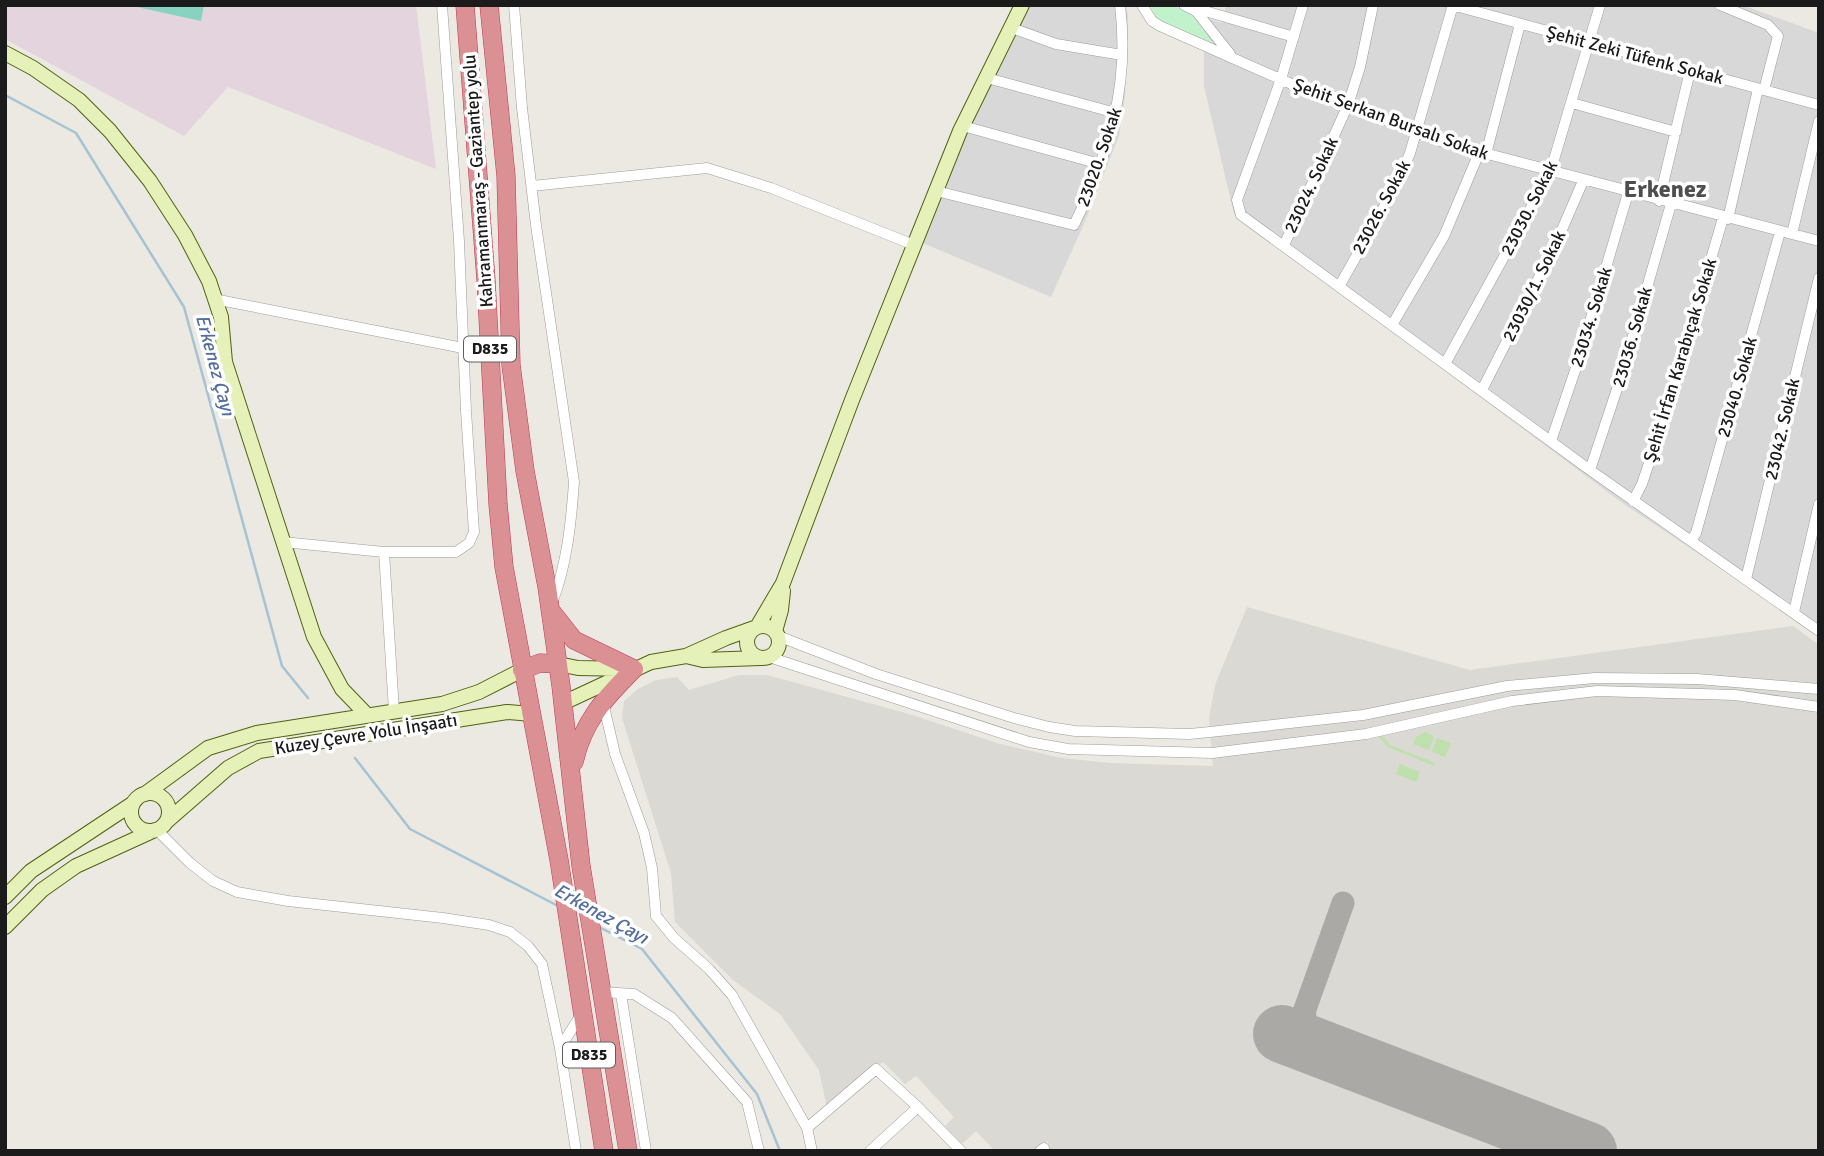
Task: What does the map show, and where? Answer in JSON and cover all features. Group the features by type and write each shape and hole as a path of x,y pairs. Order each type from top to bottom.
{"highway":[{"name":"Kahramanmaraş - Gaziantep yolu","path":"465,5 486,281 498,504 504,567 532,714"},
{"name":"Kahramanmaraş - Gaziantep yolu","path":"489,5 506,176 511,365 525,471 562,694"},
{"path":"550,609 574,640 635,669 587,723 576,750 571,773"},
{"path":"522,670 540,663 558,664"},
{"path":"532,714 546,711 562,694"},
{"name":"D835","path":"562,694 581,866 628,1151"},
{"name":"D835","path":"532,714 559,860 604,1151"}],"main road":[{"path":"764,658 754,657 747,648 747,637 783,583 852,400 936,191 963,126 1022,5"},
{"path":"5,53 33,68 79,100 110,131 150,181 185,235 209,281 221,317 226,362 314,637 342,690 367,715"},
{"path":"685,656 714,660 764,658 779,646 776,633 783,583"},
{"path":"562,694 651,662 685,656 755,628 766,626 776,633"},
{"path":"558,664 578,668 635,669"},
{"path":"5,897 31,871 132,804 208,748 257,733 442,704 467,696 522,670"},
{"name":"Kuzey Çevre Yolu İnşaatı","path":"5,927 42,890 76,866 161,827 228,768 259,751 507,712 532,714"},
{"path":"132,804 131,816 143,830 161,827 169,816 167,803 158,795 145,794"}],"street":[{"path":"283,542 384,552 456,552 465,547 474,532 459,241 442,5"},
{"path":"514,5 531,186 574,482 562,576 550,609"},
{"name":"23020. Sokak","path":"936,191 1074,225 1100,164 1116,113 1124,68 1120,5"},
{"name":"Şehit Serkan Bursalı Sokak","path":"1142,5 1152,21 1160,26 1281,79 1417,132 1483,154 1819,242"},
{"path":"1184,5 1196,11 1233,57"},
{"path":"1303,5 1281,79 1237,200 1241,215 1446,362 1590,470 1819,631"},
{"name":"23024. Sokak","path":"1284,245 1348,105 1360,67 1373,5"},
{"name":"Şehit Zeki Tüfenk Sokak","path":"1452,5 1819,105"},
{"name":"23026. Sokak","path":"1339,285 1398,182 1417,132 1452,5"},
{"name":"23030. Sokak","path":"1446,362 1550,172 1600,5"},
{"name":"Şehit İrfan Karabıçak Sokak","path":"1633,500 1642,484 1669,403 1778,36 1768,25 1720,5"},
{"path":"1196,11 1205,11 1294,37"},
{"path":"1392,325 1444,236 1483,154 1520,24"},
{"path":"1012,28 1056,44 1122,55"},
{"path":"1659,201 1690,71"},
{"path":"986,78 1116,113"},
{"path":"1572,103 1675,132"},
{"path":"1792,234 1819,121"},
{"path":"963,126 1100,164"},
{"path":"531,186 707,168 771,188 914,245"},
{"name":"23030/1. Sokak","path":"1482,390 1554,248 1583,181"},
{"name":"23034. Sokak","path":"1551,441 1579,359 1628,193"},
{"name":"23036. Sokak","path":"1590,470 1623,371 1671,204"},
{"name":"23040. Sokak","path":"1691,541 1696,533 1780,232"},
{"name":"23042. Sokak","path":"1746,579 1819,278"},
{"path":"214,299 463,348"},
{"path":"1794,612 1819,504"},
{"path":"384,552 394,711"},
{"path":"776,633 865,670 926,690 1014,718 1075,731 1189,734 1372,713 1507,685 1595,678 1697,679 1819,689"},
{"path":"764,658 1029,742 1068,749 1212,753 1315,741 1376,731 1512,701 1597,691 1735,695 1819,706"},
{"path":"603,702 615,754 644,833 652,868 656,916 674,938 709,969 732,996 807,1128 812,1151"},
{"path":"1372,713 1376,731"},
{"path":"161,827 178,852 213,881 237,892 288,901 489,925 510,932 528,946 542,964 560,1048 576,1151"},
{"path":"602,992 634,994 673,1018 747,1102 759,1151"},
{"path":"621,994 646,1151"},
{"path":"560,1048 582,1013"},
{"path":"807,1128 876,1069 918,1107 957,1149"},
{"path":"870,1151 918,1107"}],"shaded area":[{"path":"5,5 416,5 436,169 228,87 184,136 5,39"},
{"path":"128,5 204,5 201,21"},
{"path":"1020,5 1126,5 1128,16 1125,96 1119,136 1051,297 918,241"},
{"path":"1226,5 1742,5 1819,33 1819,634 1621,502 1234,214 1204,86 1204,17 1222,23"},
{"path":"1247,607 1470,670 1793,626 1819,645 1819,1151 1049,1151 1048,1141 1036,1151 991,1151 993,1149 976,1131 962,1144 945,1126 954,1117 916,1076 905,1084 883,1062 827,1108 819,1070 780,1014 733,980 675,922 671,873 622,718 624,701 638,689 656,680 677,677 689,690 739,675 767,675 909,714 1000,744 1062,758 1110,763 1213,766 1209,719 1215,685"}],"green space":[{"path":"1150,5 1173,7 1189,13 1213,44 1157,19"},
{"path":"1425,732 1434,736 1429,750 1413,744 1416,737"},
{"path":"1380,733 1390,745 1435,763 1434,766 1388,747 1377,734"},
{"path":"1437,738 1451,743 1445,757 1432,752"},
{"path":"1400,764 1420,772 1416,782 1396,774"}],"waterway":[{"name":"Erkenez Çayı","path":"5,95 76,133 184,307 282,666 308,698"},
{"name":"Erkenez Çayı","path":"355,758 410,829 560,907"},
{"name":"Erkenez Çayı","path":"597,926 642,949 757,1094 780,1151"}],"taxiway":[{"path":"1311,1045 1304,1012 1343,903"}],"runway":[{"path":"1282,1034 1588,1151"}],"district":[{"name":"Erkenez","path":"1665,189"}]}
